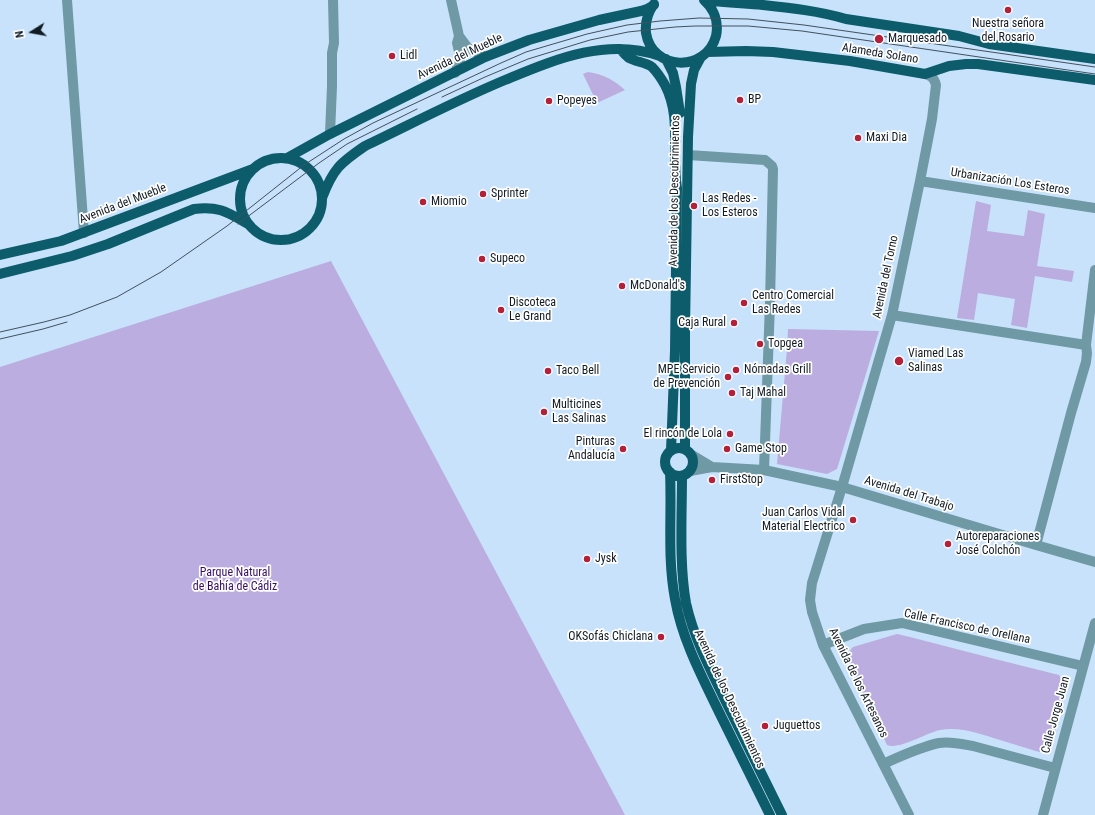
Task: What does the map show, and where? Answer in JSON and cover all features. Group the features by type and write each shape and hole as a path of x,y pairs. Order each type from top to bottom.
{"main road":[{"name":"Avenida de los Descubrimientos","path":"688,452 685,330 688,155 691,84 694,70 714,40 717,26 713,11 704,0"},
{"path":"707,0 763,5 828,14 846,19 959,36 989,44 1095,59"},
{"name":"Avenida del Mueble","path":"287,158 330,134 485,57 529,40 599,20 641,11 647,9 656,2"},
{"name":"Avenida de los Descubrimientos","path":"656,2 647,16 647,38 654,51 663,57 673,73 680,112 680,175 677,188 675,343 671,450"},
{"path":"322,198 328,183 340,164 364,146 477,92 548,62 572,55 609,49 646,51 663,57"},
{"name":"Avenida de los Descubrimientos","path":"620,49 629,58 643,62 652,68 661,78 668,92 673,107 674,174 677,188"},
{"name":"Alameda Solano","path":"663,57 680,63 687,62 704,55 746,51 772,52 850,61 925,74 949,66 978,64 1095,80"},
{"path":"278,158 287,158 296,161 310,170 316,178 322,198 321,209 311,227 303,234 283,240 263,236 248,224 243,215 240,202 240,193 247,176 260,163 278,158"},
{"name":"Avenida del Mueble","path":"0,255 61,241 253,169"},
{"path":"0,274 72,256 194,210 209,208 218,209 248,224"},
{"path":"680,447 688,452 694,459 694,463 686,474 674,475 667,468 665,463 668,454 671,450 680,447"},
{"name":"Avenida de los Descubrimientos","path":"670,472 672,581 683,632 697,667 770,815"},
{"name":"Avenida de los Descubrimientos","path":"686,474 682,548 684,588 692,622 708,664 782,815"}],"street":[{"path":"67,0 84,233"},
{"path":"330,134 332,53 334,43 333,0"},
{"path":"451,0 460,56 460,61 454,73"},
{"path":"458,36 468,48 485,57"},
{"name":"Avenida del Torno","path":"842,487 892,315 920,181 932,119 936,85 935,80 931,76 925,74"},
{"path":"688,155 765,160 772,166 773,170 764,470"},
{"name":"Urbanización Los Esteros","path":"920,181 1095,208"},
{"path":"1036,545 1069,421 1090,364 1086,345 1095,270"},
{"path":"892,315 1086,345"},
{"path":"688,452 712,467"},
{"path":"686,474 712,467"},
{"name":"Avenida del Trabajo","path":"712,467 764,470 842,487 1095,562"},
{"name":"Avenida de los Artesanos","path":"842,487 812,583 810,600 812,612 823,645 909,815"},
{"name":"Calle Francisco de Orellana","path":"823,645 864,629 902,623 1083,666"},
{"name":"Calle Jorge Juan","path":"1043,815 1095,623"},
{"path":"883,764 922,748 940,743 950,743 973,746 1055,768"}],"green space":[{"path":"588,72 599,74 608,78 625,90 597,103 583,74"},
{"path":"976,201 991,205 987,231 1024,236 1028,210 1045,214 1037,266 1074,271 1072,282 1035,276 1027,328 1011,325 1015,299 978,293 974,320 957,318"},
{"name":"Parque Natural de Bahía de Cádiz","path":"331,261 625,815 0,815 0,367"},
{"path":"788,329 879,331 837,469 827,474 777,464"},
{"path":"897,634 1059,675 1066,689 1051,747 1039,752 978,733 955,729 940,730 898,745 887,745 849,662 849,652 853,647"}],"tram line":[{"path":"0,332 70,315 117,297 161,272 227,226 304,165 344,139 373,123 526,52 587,34 627,25 660,21 699,18 748,19 804,25 1095,67"},
{"path":"442,97 528,59 590,40 628,32 695,26 748,26 802,31 1095,74"},
{"path":"238,224 319,163 347,144 417,109"},
{"path":"0,339 67,322"}],"place":[{"name":"Nuestra señora del Rosario","path":"1008,10"},
{"name":"Marquesado","path":"879,39"},
{"name":"Lidl","path":"392,56"},
{"name":"BP","path":"740,100"},
{"name":"Popeyes","path":"549,101"},
{"name":"Maxi Dia","path":"858,138"},
{"name":"Sprinter","path":"483,194"},
{"name":"Miomio","path":"423,202"},
{"name":"Las Redes - Los Esteros","path":"694,206"},
{"name":"Supeco","path":"482,259"},
{"name":"McDonald's","path":"622,286"},
{"name":"Centro Comercial Las Redes","path":"744,303"},
{"name":"Discoteca Le Grand","path":"501,310"},
{"name":"Caja Rural","path":"734,323"},
{"name":"Topgea","path":"760,344"},
{"name":"Viamed Las Salinas","path":"899,361"},
{"name":"Nómadas Grill","path":"736,370"},
{"name":"Taco Bell","path":"548,371"},
{"name":"MPE Servicio de Prevención","path":"728,377"},
{"name":"Taj Mahal","path":"732,393"},
{"name":"Multicines Las Salinas","path":"544,412"},
{"name":"El rincón de Lola","path":"730,434"},
{"name":"Pinturas Andalucía","path":"623,449"},
{"name":"Game Stop","path":"727,449"},
{"name":"FirstStop","path":"712,480"},
{"name":"Juan Carlos Vidal Material Electrico","path":"853,520"},
{"name":"Autoreparaciones José Colchón","path":"948,544"},
{"name":"Jysk","path":"587,559"},
{"name":"OKSofás Chiclana","path":"661,637"},
{"name":"Juguettos","path":"765,726"}]}
